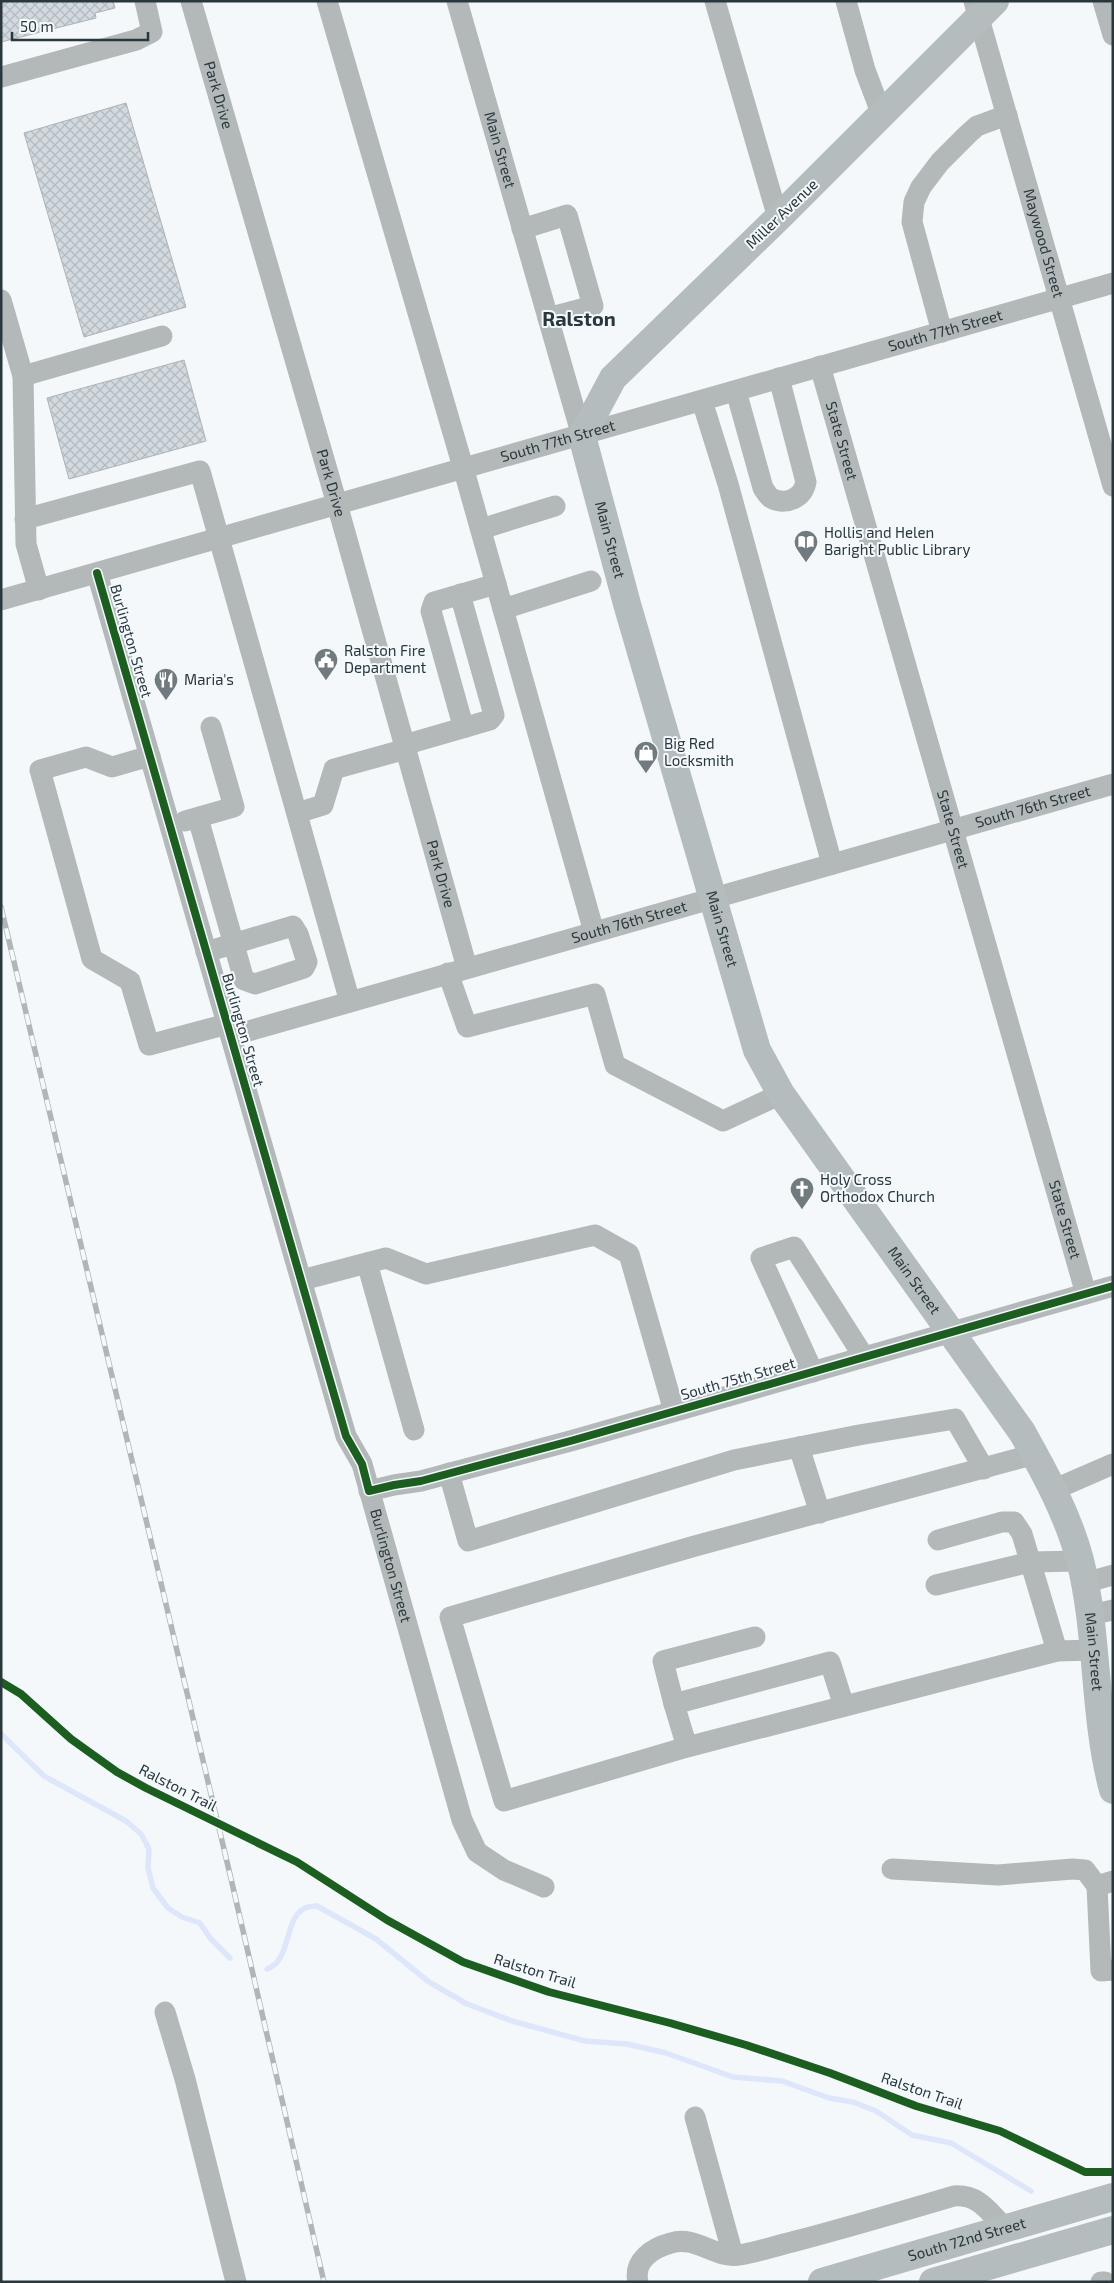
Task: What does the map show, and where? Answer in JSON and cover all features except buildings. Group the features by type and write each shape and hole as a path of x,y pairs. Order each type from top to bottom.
{"main road":[{"name":"Miller Avenue","path":"582,436 613,378 882,115 983,7"},
{"name":"Main Street","path":"582,436 627,604 750,1032 768,1072 781,1094 1022,1432 1053,1490 1073,1538 1082,1572 1101,1613 1093,1650 1099,1716 1111,1773"},
{"name":"South 72nd Street","path":"822,2282 1113,2197"},
{"name":"South 72nd Street","path":"933,2282 1113,2230"}],"street":[{"path":"1,77 136,40 152,32 145,1"},
{"name":"Park Drive","path":"191,1 337,504 405,747 457,971 467,1028 595,994 615,1065 723,1121 781,1094"},
{"path":"327,1 463,467 594,932"},
{"name":"Main Street","path":"457,1 582,436"},
{"path":"715,1 778,218"},
{"path":"846,1 865,70 882,115"},
{"path":"1103,1 1113,35"},
{"name":"Maywood Street","path":"983,7 1007,115 1113,486"},
{"path":"942,332 912,222 914,202 921,187 940,162 968,134 977,126 1007,115"},
{"path":"522,229 567,215 593,306 548,318"},
{"name":"South 77th Street","path":"1,600 463,467 559,440 582,436 736,390 1113,283"},
{"path":"1,300 23,376 26,544 39,590"},
{"path":"23,376 162,336"},
{"name":"State Street","path":"820,366 951,830 1086,1294"},
{"path":"736,390 763,488 770,498 785,501 797,498 804,490 806,482 779,378"},
{"path":"702,401 728,484 832,864"},
{"path":"25,519 200,471 350,1002"},
{"path":"480,529 554,506"},
{"name":"Burlington Street","path":"97,573 346,1436 362,1464 415,1656 466,1828 477,1852 504,1870 544,1887"},
{"path":"503,609 591,581"},
{"path":"466,727 462,722 431,611 434,602 496,584"},
{"path":"297,813 323,805 334,769 490,720 494,715 460,594"},
{"path":"170,826 234,807 211,727"},
{"name":"South 76th Street","path":"150,756 112,767 86,757 40,770 92,959 130,982 149,1045 229,1030 350,1002 1113,784"},
{"path":"198,818 233,944 206,952"},
{"path":"302,1280 386,1258 426,1274 595,1235 628,1254 674,1412"},
{"path":"813,1372 761,1258 794,1246 864,1357"},
{"path":"367,1263 414,1430"},
{"name":"South 75th Street","path":"369,1491 449,1473 674,1412 1113,1286"},
{"path":"449,1473 468,1541 734,1460 955,1419 984,1469"},
{"path":"799,1447 820,1513"},
{"path":"1035,1454 695,1546 450,1617 504,1801 687,1747 1057,1651 1093,1650"},
{"path":"1053,1490 1113,1464"},
{"path":"938,1540 1002,1522 1014,1522 1022,1534 1057,1651"},
{"path":"936,1585 1030,1562 1082,1572 1113,1575"},
{"path":"687,1747 663,1661 755,1637"},
{"path":"674,1704 830,1662 844,1706"},
{"path":"892,1869 998,1875 1073,1869 1085,1870 1105,1884 1101,1971 1113,1970"},
{"path":"165,2012 185,2079 236,2282"},
{"path":"695,2118 733,2256"},
{"path":"638,2282 636,2274 640,2263 646,2256 671,2242 691,2242 716,2253 733,2256 833,2232 954,2196 968,2195 975,2199 1006,2229"}],"waterway":[{"path":"1,1734 44,1776 126,1821 141,1834 149,1849 148,1868 153,1888 168,1908 182,1917 200,1923 210,1938 230,1958"},
{"path":"267,1969 276,1963 282,1955 293,1922 298,1914 305,1908 317,1906 376,1939 429,1982 467,2004 512,2021 585,2041 627,2044 666,2053 733,2077 782,2081 829,2098 853,2102 876,2111 912,2135 951,2143 1031,2191"}],"railway":[{"path":"1,907 232,1883 324,2282"}],"cycle path":[{"path":"97,573 346,1436 362,1464 369,1491 421,1481 574,1440 1113,1286"},
{"name":"Ralston Trail","path":"1,1682 21,1694 71,1739 117,1772 297,1862 387,1920 463,1962 549,1992 670,2023 746,2045 830,2073 916,2106 1000,2131 1085,2172 1113,2172"}],"place":[{"name":"Hollis and Helen Baright Public Library","path":"806,563"},
{"name":"Ralston Fire Department","path":"326,681"},
{"name":"Maria's","path":"166,701"},
{"name":"Big Red Locksmith","path":"646,774"},
{"name":"Holy Cross Orthodox Church","path":"802,1210"}],"district":[{"name":"Ralston","path":"579,319"}]}
